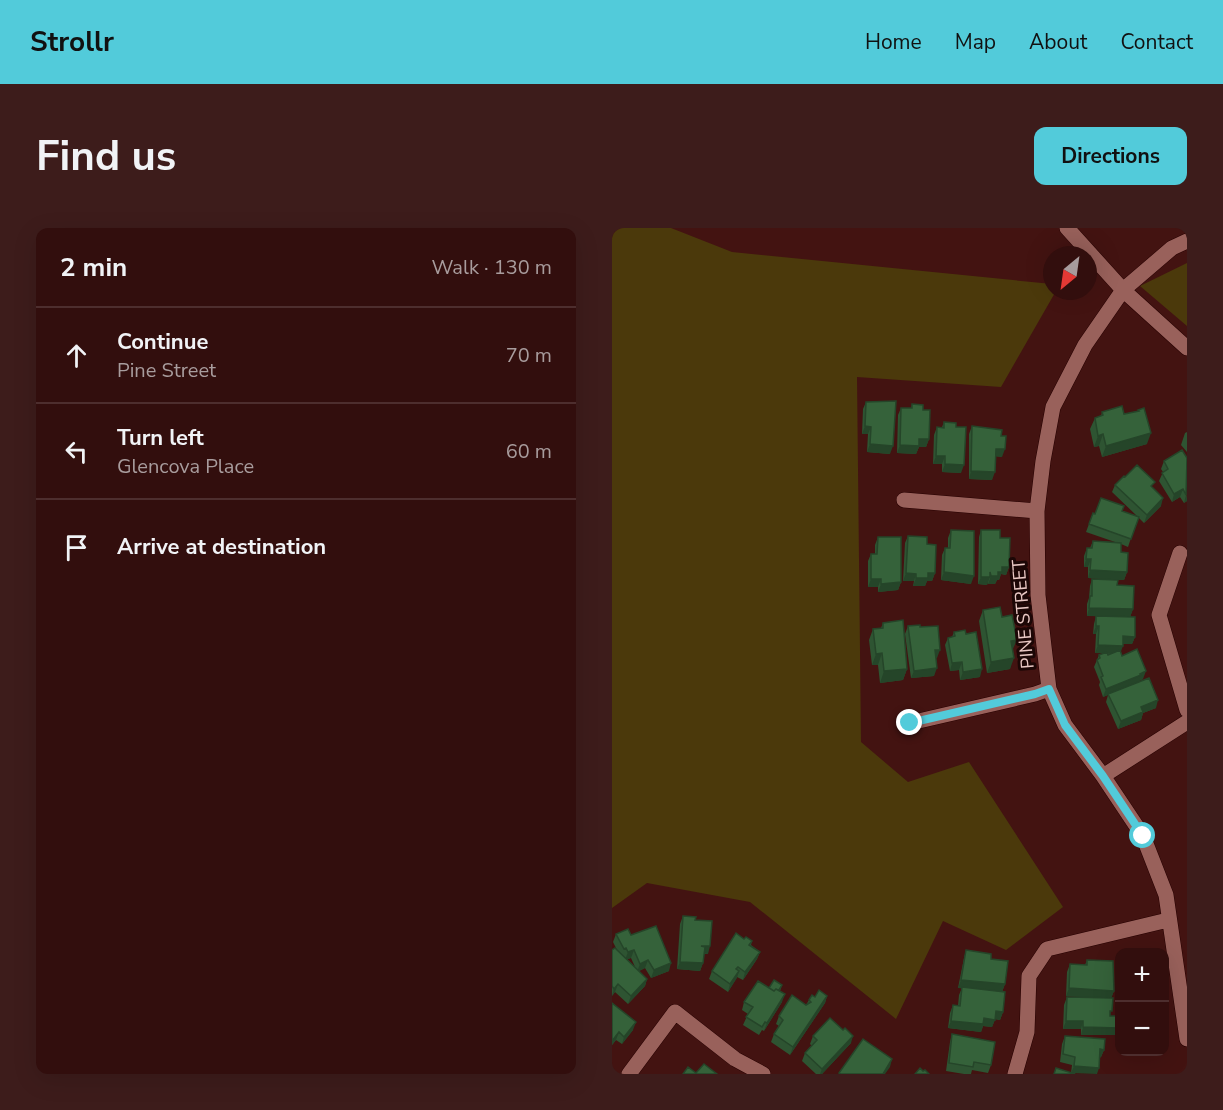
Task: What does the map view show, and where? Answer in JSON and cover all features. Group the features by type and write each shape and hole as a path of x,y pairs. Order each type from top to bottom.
{"street":[{"path":"1067,228 1123,290 1187,348"},
{"name":"PINE STREET","path":"1187,240 1172,248 1123,290 1085,345 1053,407 1043,460 1037,511 1038,595 1049,689 1065,725 1143,836 1166,895 1187,1039"},
{"path":"903,500 1037,511"},
{"path":"1180,553 1159,615 1187,710"},
{"path":"910,723 1049,689"},
{"path":"1103,776 1187,722"},
{"path":"1015,1074 1027,1032 1029,976 1047,949 1168,920"},
{"path":"629,1074 675,1012 735,1059 763,1074"}],"shaded area":[{"path":"612,228 671,228 732,252 1043,283 1043,300 1051,300 1001,387 857,377 861,742 908,782 969,762 1063,907 1006,950 943,921 896,1019 750,902 647,883 612,908"},
{"path":"1187,263 1187,326 1140,286"}],"building":[{"path":"896,401 893,446 870,444 871,427 865,426 866,402"},
{"path":"912,404 923,405 923,410 930,410 929,439 919,439 919,446 900,445 901,408 912,408"},
{"path":"1122,406 1124,414 1144,408 1151,433 1106,446 1103,434 1098,436 1095,418 1103,415 1102,412"},
{"path":"944,422 956,423 956,427 966,427 964,465 945,464 945,456 936,456 937,427 944,428"},
{"path":"972,426 1002,430 1001,436 1006,436 1005,449 996,449 995,472 971,471"},
{"path":"1182,450 1187,458 1186,495 1183,489 1174,494 1162,473 1168,469 1164,461"},
{"path":"1137,465 1155,482 1151,486 1163,498 1147,515 1115,485"},
{"path":"1101,498 1124,506 1122,511 1139,517 1131,539 1089,524"},
{"path":"951,530 974,531 974,576 944,572 945,548 950,548"},
{"path":"981,530 1000,530 1000,538 1010,538 1009,567 1002,567 1002,572 998,572 998,576 991,576 990,572 990,577 981,577"},
{"path":"908,536 927,537 927,544 936,545 935,573 928,573 928,578 916,578 916,574 906,573"},
{"path":"878,537 901,537 901,582 881,584 881,579 871,579 871,554 877,554"},
{"path":"1093,541 1121,543 1121,552 1128,553 1127,572 1090,570 1091,559 1086,559 1087,548 1092,548"},
{"path":"1092,579 1118,580 1117,585 1134,586 1133,609 1089,608"},
{"path":"1000,607 1002,617 1012,615 1017,640 1011,641 1014,658 991,662 983,610"},
{"path":"1096,616 1135,617 1135,637 1123,636 1123,646 1098,645 1099,626 1096,626"},
{"path":"903,620 907,669 884,671 882,653 876,654 873,629 883,628 883,623"},
{"path":"920,625 920,627 938,626 940,650 935,650 937,668 914,671 908,626"},
{"path":"965,630 966,634 976,632 982,669 963,672 962,662 952,663 948,638 955,636 954,632"},
{"path":"1137,649 1146,671 1106,689 1097,660 1100,658 1099,655 1107,652 1108,655 1120,650 1122,656"},
{"path":"1149,678 1158,700 1141,707 1143,712 1121,721 1108,694"},
{"path":"683,916 696,917 695,920 712,921 710,946 701,946 705,947 703,963 680,962"},
{"path":"656,926 671,963 654,970 648,960 640,964 634,950 628,952 626,948 624,949 616,934 628,929 631,935"},
{"path":"736,933 752,941 749,945 760,952 745,972 738,967 736,969 739,971 730,984 712,971"},
{"path":"615,948 647,979 631,996 618,984 614,989 612,986 612,950"},
{"path":"966,950 991,954 991,959 1008,961 1005,984 961,980"},
{"path":"1087,960 1113,961 1114,991 1069,988 1070,964 1087,965"},
{"path":"774,980 782,985 779,990 774,991 769,988"},
{"path":"758,981 774,991 776,989 785,994 767,1023 765,1022 762,1027 746,1017 753,1007 744,1002"},
{"path":"962,987 1005,992 1003,1012 996,1011 995,1020 984,1018 983,1024 951,1021 953,1005 960,1006"},
{"path":"819,990 827,996 793,1047 774,1034 783,1020 779,1016 792,995 806,1005 811,1002 809,1000 812,995 815,997"},
{"path":"1067,997 1113,998 1110,1016 1115,1016 1115,1028 1083,1027 1083,1021 1066,1021"},
{"path":"612,1003 636,1022 624,1037 619,1032 612,1041"},
{"path":"830,1018 853,1036 822,1069 805,1053 817,1040 813,1036"},
{"path":"952,1034 995,1042 991,1065 974,1062 973,1067 949,1063"},
{"path":"1065,1036 1105,1039 1104,1050 1100,1049 1099,1068 1074,1066 1075,1057 1063,1054"},
{"path":"863,1039 892,1059 883,1074 839,1073"},
{"path":"704,1064 717,1074 683,1074 688,1067 696,1073"},
{"path":"920,1068 925,1070 929,1074 915,1074"},
{"path":"1056,1068 1075,1074 1054,1074"}],"route":[{"path":"910,723 1049,689 1065,725 1143,836"}]}
